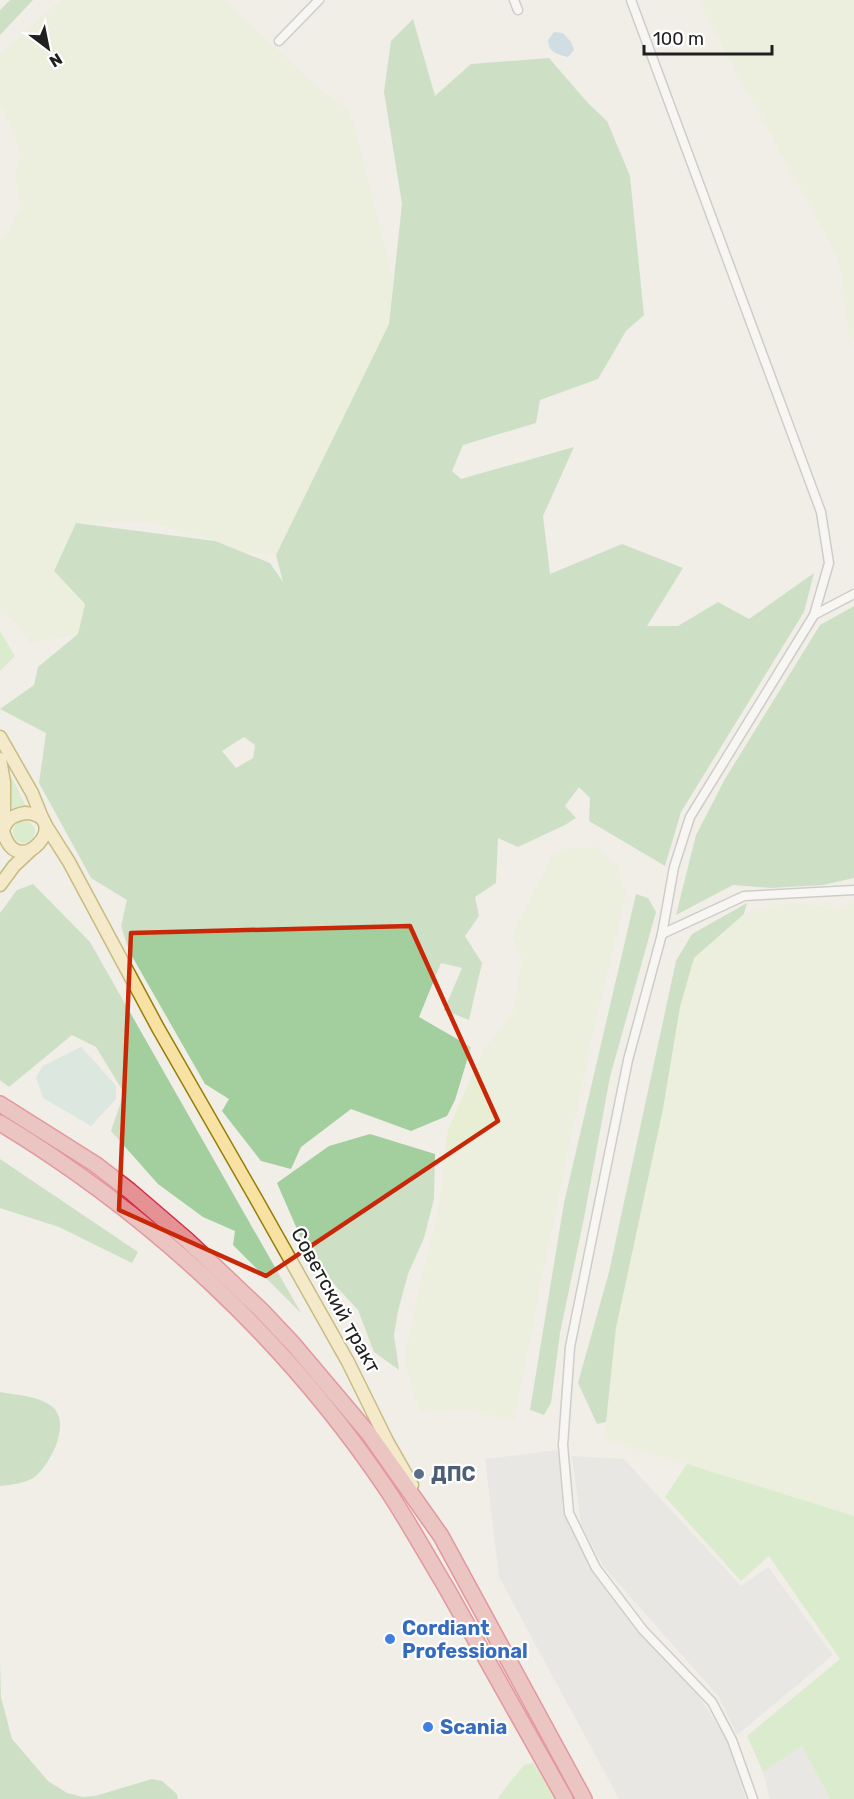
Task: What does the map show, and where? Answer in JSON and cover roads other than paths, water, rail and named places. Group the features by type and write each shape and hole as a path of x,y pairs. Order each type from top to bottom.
{"highway":[{"path":"0,1104 65,1144 130,1191 187,1240 261,1310 294,1345 369,1434 441,1536"},
{"path":"0,1123 67,1166 116,1202 175,1252 274,1347 333,1415 388,1490 565,1799"},
{"name":"Советский тракт","path":"441,1536 584,1799"}],"main road":[{"name":"Советский тракт","path":"0,737 32,793 44,822 69,862 164,1039 348,1362 387,1441 441,1536"},
{"path":"0,759 4,782 0,850"},
{"path":"0,885 14,866 44,837 44,822 32,813 25,813 10,818 2,832"},
{"path":"2,832 8,843 16,850 32,849"}],"street":[{"path":"279,40 319,0"},
{"path":"514,0 518,10"},
{"path":"631,0 821,512 829,563 814,615 690,817 674,867 662,934 627,1060 570,1347 563,1445 569,1513 596,1568 643,1630 712,1702 732,1740 753,1799"},
{"path":"814,615 854,594"},
{"path":"662,934 744,896 854,890"}],"place":[{"name":"ДПС","path":"419,1474"},
{"name":"Cordiant Professional","path":"390,1639"},
{"name":"Scania","path":"428,1727"}]}
